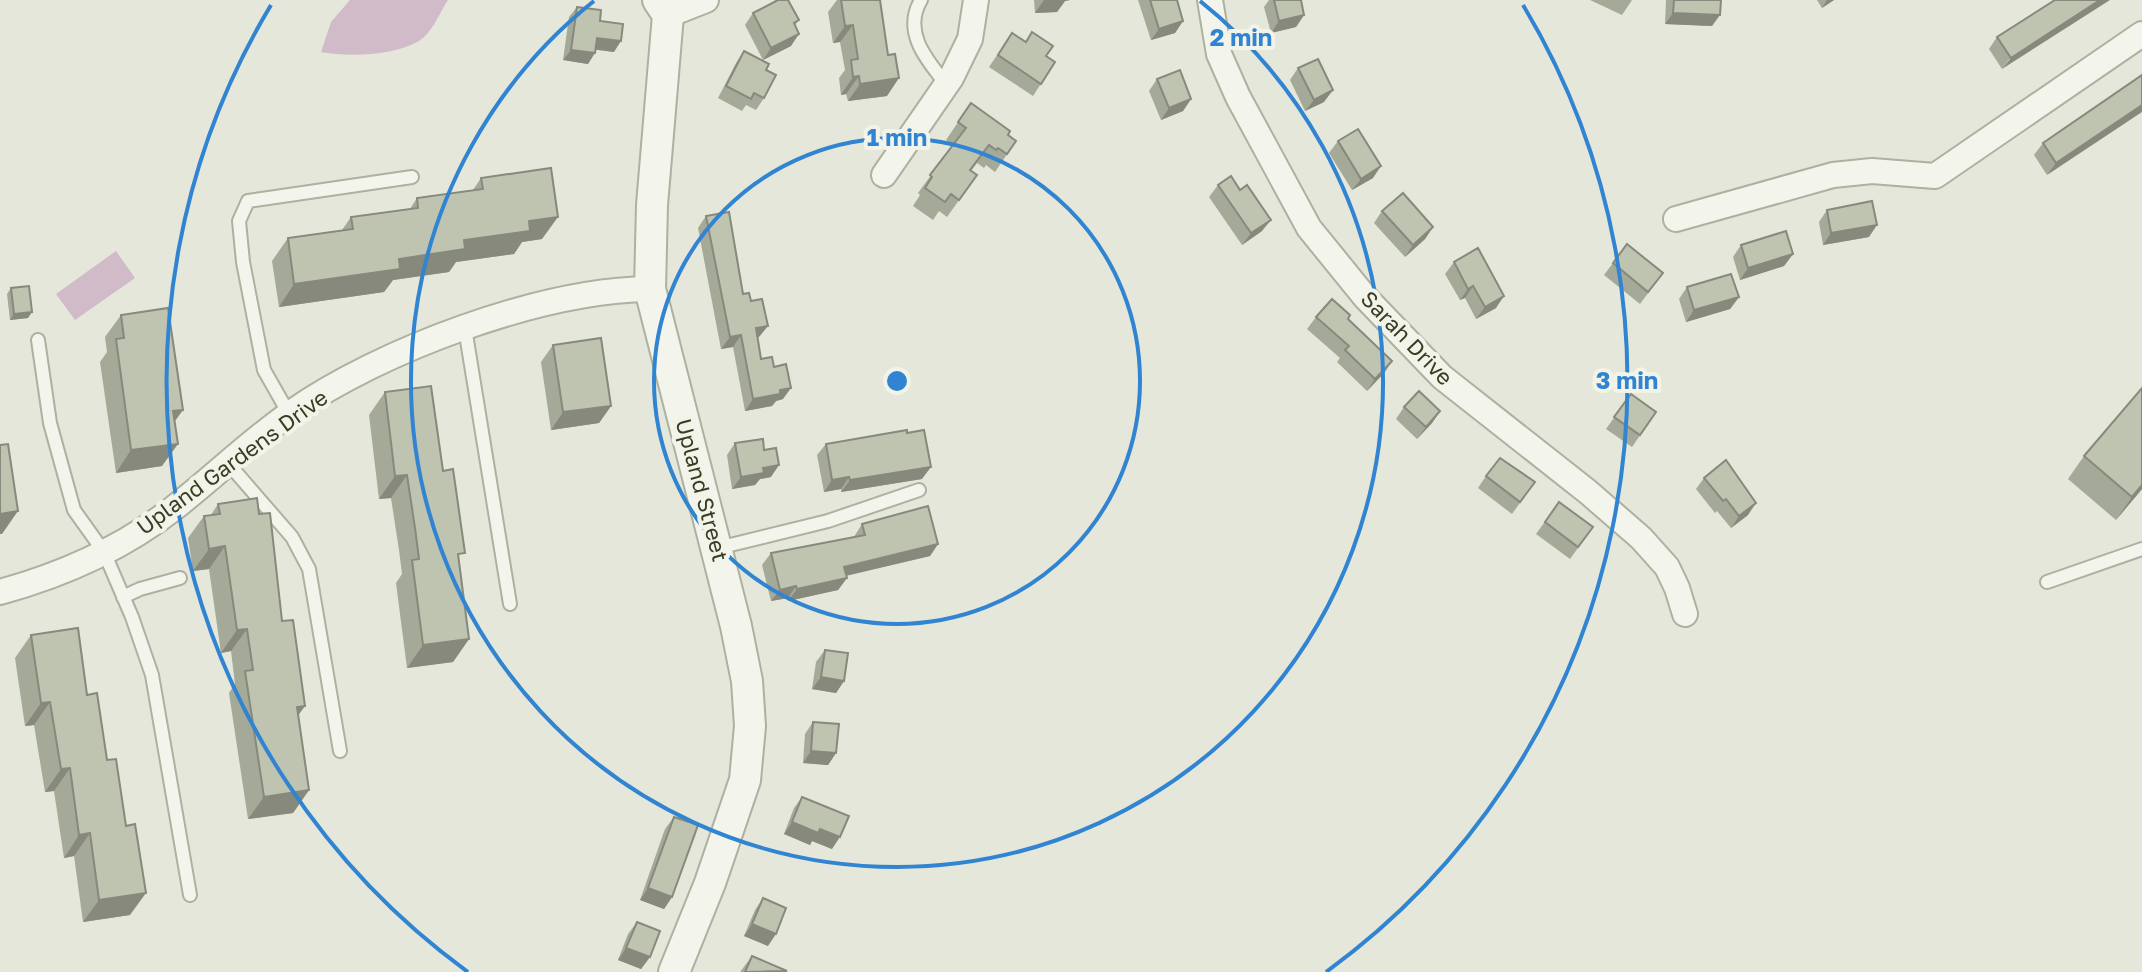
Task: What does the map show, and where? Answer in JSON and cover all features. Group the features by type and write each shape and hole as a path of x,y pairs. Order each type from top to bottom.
{"street":[{"path":"663,8 706,0"},
{"path":"884,175 946,84 970,39 976,0"},
{"name":"Sarah Drive","path":"1210,0 1219,54 1238,97 1309,228 1365,297 1442,377 1588,492 1641,538 1667,567 1685,614"},
{"name":"Upland Street","path":"663,8 650,289 718,548 747,681 750,726 745,780 674,972"},
{"path":"1676,219 1833,175 1872,171 1935,176 2142,34"},
{"name":"Upland Gardens Drive","path":"0,592 43,580 104,552 172,510 289,414 359,372 423,343 493,318 575,298 626,289 650,289"}],"lane":[{"path":"921,0 915,19 917,45 946,84"},
{"path":"289,414 264,370 243,262 239,221 248,201 412,177"},
{"path":"465,328 510,604"},
{"path":"38,340 50,423 74,510 104,552 152,675 190,895"},
{"path":"227,462 292,537 309,569 340,751"},
{"path":"718,548 828,521 919,490"},
{"path":"2047,582 2142,549"},
{"path":"123,597 180,578"}],"shaded area":[{"path":"350,0 448,0 428,33 408,46 371,54 321,52 331,22"},
{"path":"116,251 135,278 75,320 56,294"}],"building":[{"path":"778,0 788,0 799,20 794,23 799,34 771,48 753,13"},
{"path":"841,0 880,0 888,55 895,54 899,78 860,84 859,76 853,77 851,60 858,59 853,25 845,26"},
{"path":"1150,0 1177,0 1183,21 1159,29"},
{"path":"1274,0 1301,0 1304,15 1279,21"},
{"path":"1674,0 1721,0 1720,15 1673,13"},
{"path":"2055,0 2100,0 2011,58 1997,37"},
{"path":"577,7 601,10 600,21 623,24 621,41 597,38 595,53 571,50"},
{"path":"1032,32 1053,46 1046,56 1055,62 1041,84 998,55 1012,33 1026,42"},
{"path":"744,51 769,64 766,70 776,75 764,98 754,93 751,99 726,86"},
{"path":"1318,59 1333,90 1314,100 1298,68"},
{"path":"1180,70 1191,99 1169,108 1157,79"},
{"path":"2142,75 2142,105 2056,163 2043,143"},
{"path":"971,103 1010,131 1008,135 1016,141 1007,154 989,145 970,170 977,175 959,200 951,194 945,202 925,188 932,177 930,175 966,128 958,122"},
{"path":"1358,129 1381,166 1361,179 1338,141"},
{"path":"551,168 558,217 529,221 530,231 464,240 465,249 399,259 400,269 294,284 288,238 353,229 351,217 418,208 417,198 483,189 481,178"},
{"path":"1231,176 1240,190 1247,185 1271,220 1251,233 1218,185"},
{"path":"1403,193 1433,227 1413,245 1382,211"},
{"path":"1872,201 1877,225 1831,233 1827,210"},
{"path":"729,212 743,294 749,293 751,301 762,299 768,326 756,328 761,359 772,357 774,367 786,364 791,388 780,390 780,394 753,399 741,335 730,337 706,216"},
{"path":"1786,231 1793,254 1748,268 1741,245"},
{"path":"1627,244 1663,273 1648,292 1613,263"},
{"path":"1478,248 1504,296 1485,307 1473,286 1468,289 1454,262"},
{"path":"1731,274 1739,297 1694,310 1687,287"},
{"path":"29,286 32,312 14,314 11,288"},
{"path":"1332,299 1350,315 1348,319 1392,361 1375,379 1345,350 1349,346 1316,317"},
{"path":"168,308 183,410 173,411 178,444 131,450 116,339 124,338 121,315"},
{"path":"601,338 611,406 563,412 553,345"},
{"path":"431,386 443,471 453,469 465,553 458,554 469,639 423,645 412,560 419,559 415,528 407,475 395,476 385,392"},
{"path":"2142,388 2142,485 2132,497 2084,456"},
{"path":"1419,391 1440,411 1426,427 1404,407"},
{"path":"1631,394 1656,412 1640,435 1614,417"},
{"path":"907,430 907,433 924,430 931,467 832,480 826,444"},
{"path":"763,439 764,450 776,448 779,465 763,468 764,473 741,477 735,443"},
{"path":"8,444 18,511 0,514 0,445"},
{"path":"1500,458 1535,482 1520,502 1486,476"},
{"path":"1726,460 1756,503 1739,516 1704,478"},
{"path":"257,498 259,514 270,513 282,621 293,620 305,706 297,707 309,790 264,797 245,671 253,670 247,629 237,630 225,546 209,549 204,516 220,514 218,504"},
{"path":"1559,502 1593,527 1578,547 1545,522"},
{"path":"928,506 938,544 844,567 847,578 780,590 771,553 865,535 862,524"},
{"path":"78,628 87,695 97,693 107,760 116,759 126,826 135,824 146,893 99,900 90,833 79,835 70,768 61,769 50,702 41,703 31,635"},
{"path":"825,650 848,653 844,681 821,677"},
{"path":"813,722 839,724 836,753 811,751"},
{"path":"802,797 849,816 840,837 820,829 818,833 792,822"},
{"path":"674,817 698,825 672,897 648,888"},
{"path":"763,898 786,908 776,934 752,924"},
{"path":"637,922 660,931 650,957 626,948"},
{"path":"752,956 787,971 745,972"}]}
